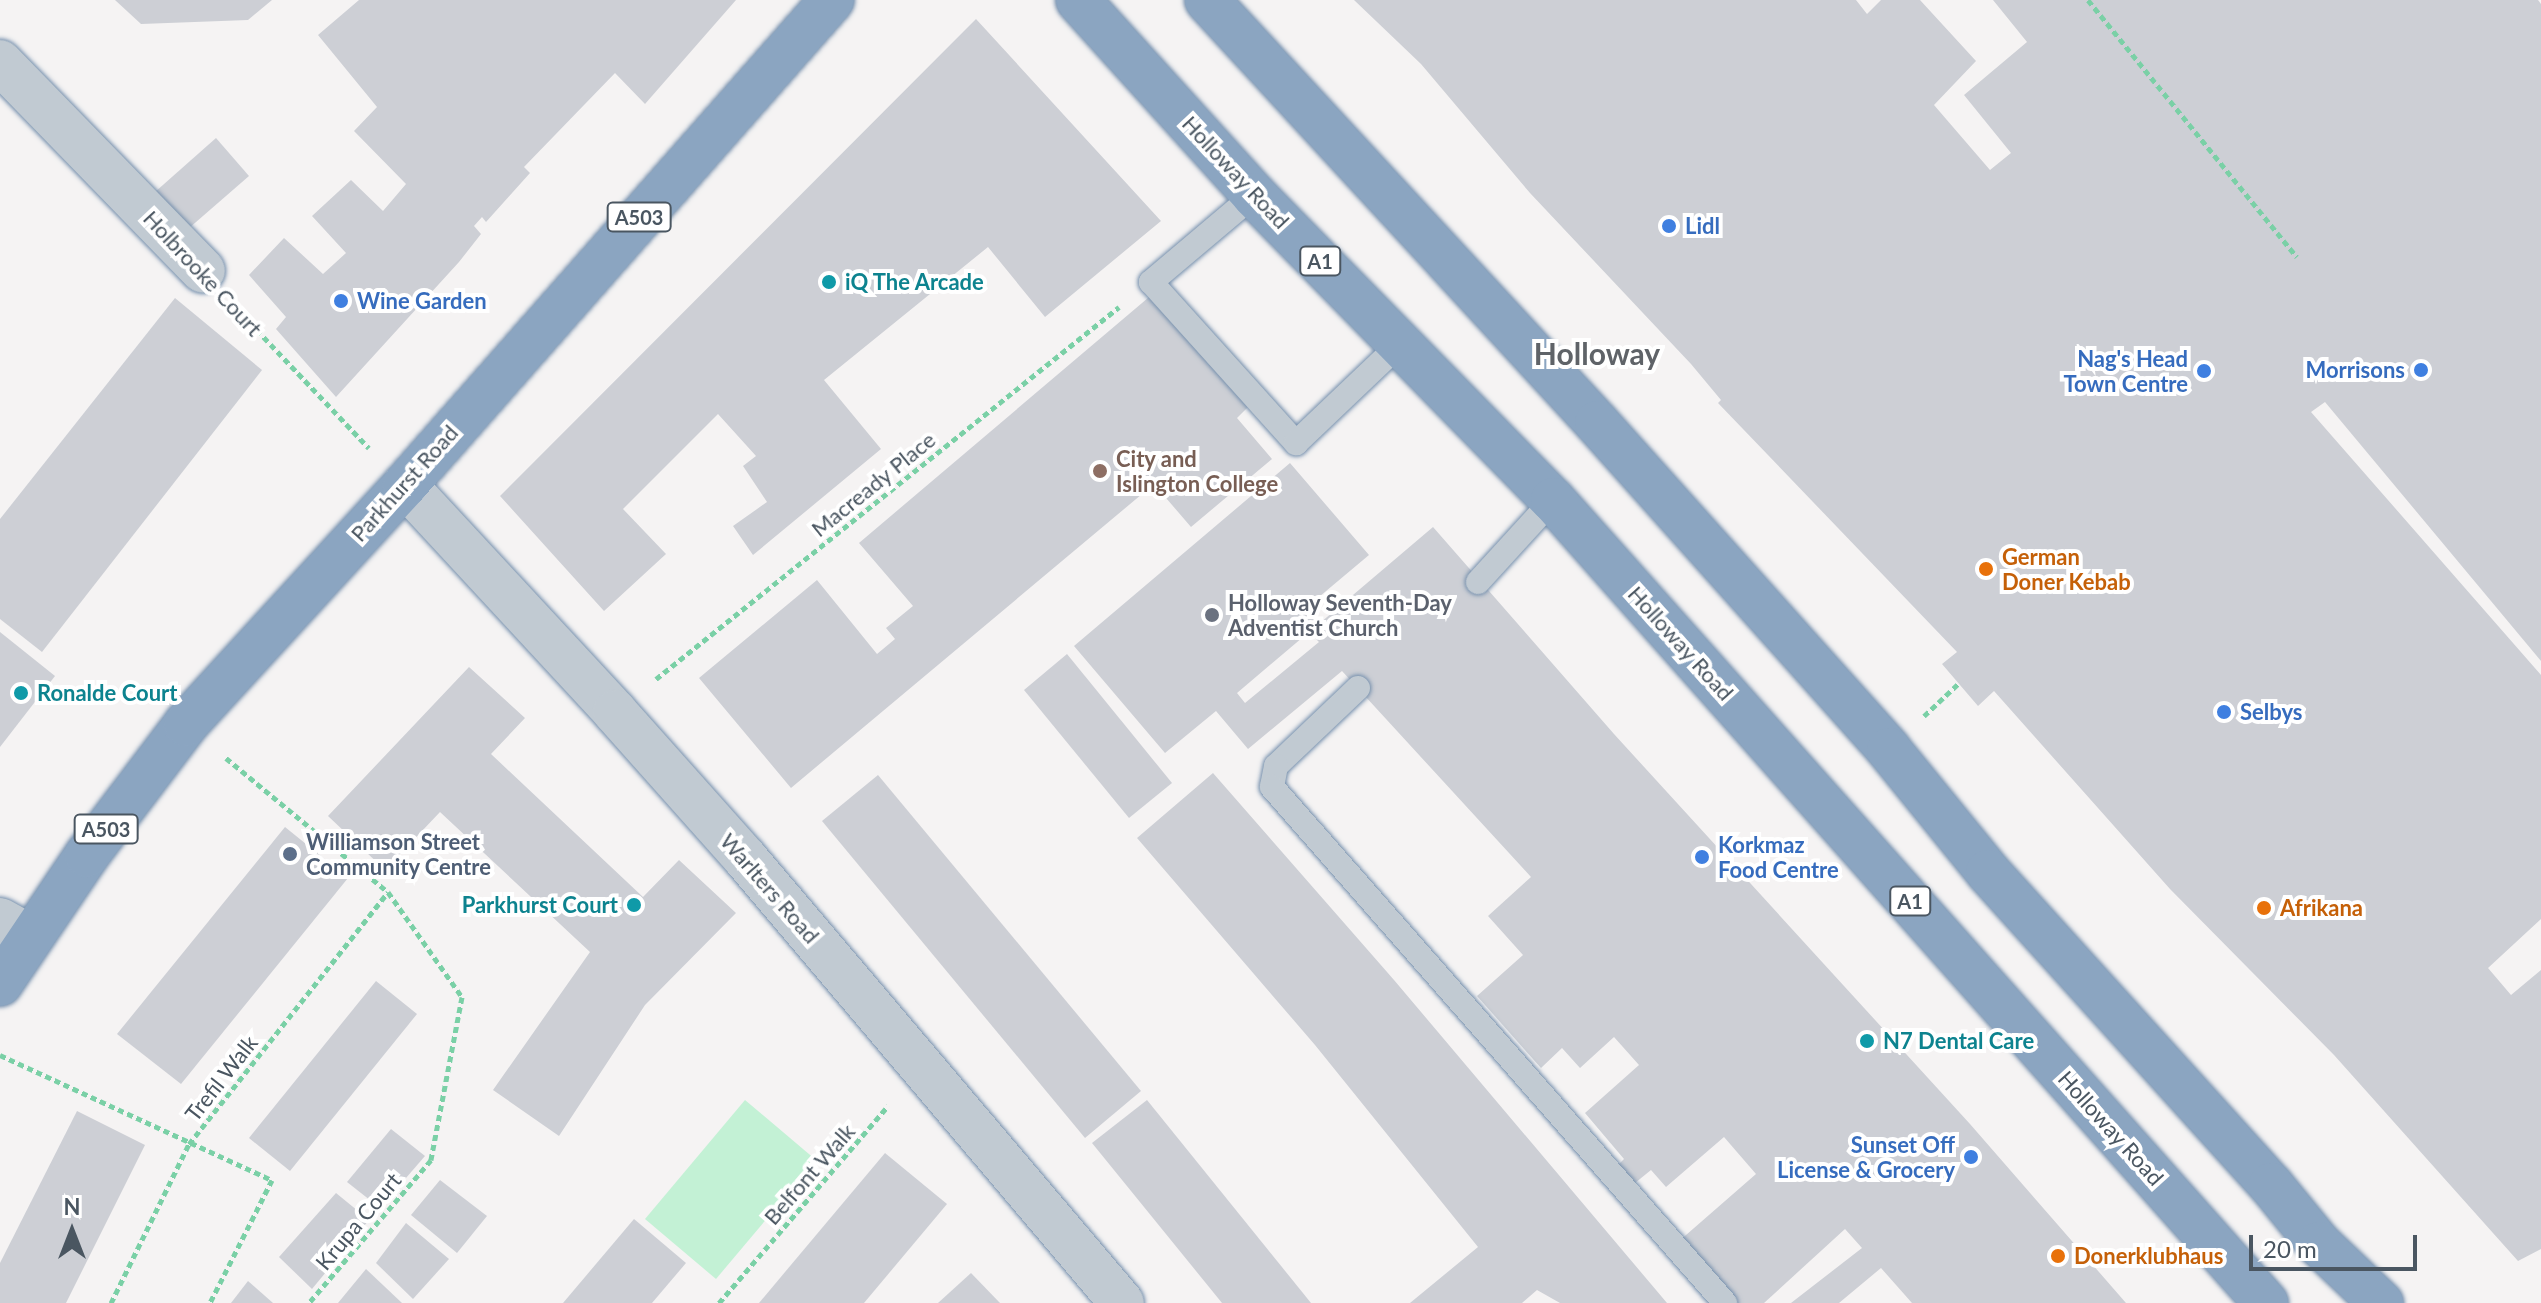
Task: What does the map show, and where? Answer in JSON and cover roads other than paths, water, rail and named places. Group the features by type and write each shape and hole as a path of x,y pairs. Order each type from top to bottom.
{"highway":[{"name":"Parkhurst Road","path":"0,984 15,928 186,724 405,485 832,0"},
{"name":"Holloway Road","path":"1078,0 1254,195 1402,342 1553,500 2266,1303"},
{"path":"1207,0 1597,423 1889,750 1988,872 2271,1185 2319,1244 2381,1303"}],"street":[{"name":"Holbrooke Court","path":"0,62 203,271"},
{"name":"Warlters Road","path":"405,485 615,712 1122,1303"}],"lane":[{"path":"1254,195 1151,282 1296,443 1402,342"},
{"path":"1478,582 1553,500"},
{"path":"1358,688 1276,766 1272,787 1725,1303"}],"place":[{"name":"Lidl","path":"1669,226"},
{"name":"iQ The Arcade","path":"829,282"},
{"name":"Wine Garden","path":"341,301"},
{"name":"Morrisons","path":"2421,370"},
{"name":"Nag's Head Town Centre","path":"2204,371"},
{"name":"City and Islington College","path":"1100,471"},
{"name":"German Doner Kebab","path":"1986,569"},
{"name":"Holloway Seventh-Day Adventist Church","path":"1212,615"},
{"name":"Ronalde Court","path":"21,693"},
{"name":"Selbys","path":"2224,712"},
{"name":"Williamson Street Community Centre","path":"290,854"},
{"name":"Korkmaz Food Centre","path":"1702,857"},
{"name":"Parkhurst Court","path":"634,905"},
{"name":"Afrikana","path":"2264,908"},
{"name":"N7 Dental Care","path":"1867,1041"},
{"name":"Sunset Off License & Grocery","path":"1971,1157"},
{"name":"Donerklubhaus","path":"2058,1256"}],"district":[{"name":"Holloway","path":"1597,353"}]}
